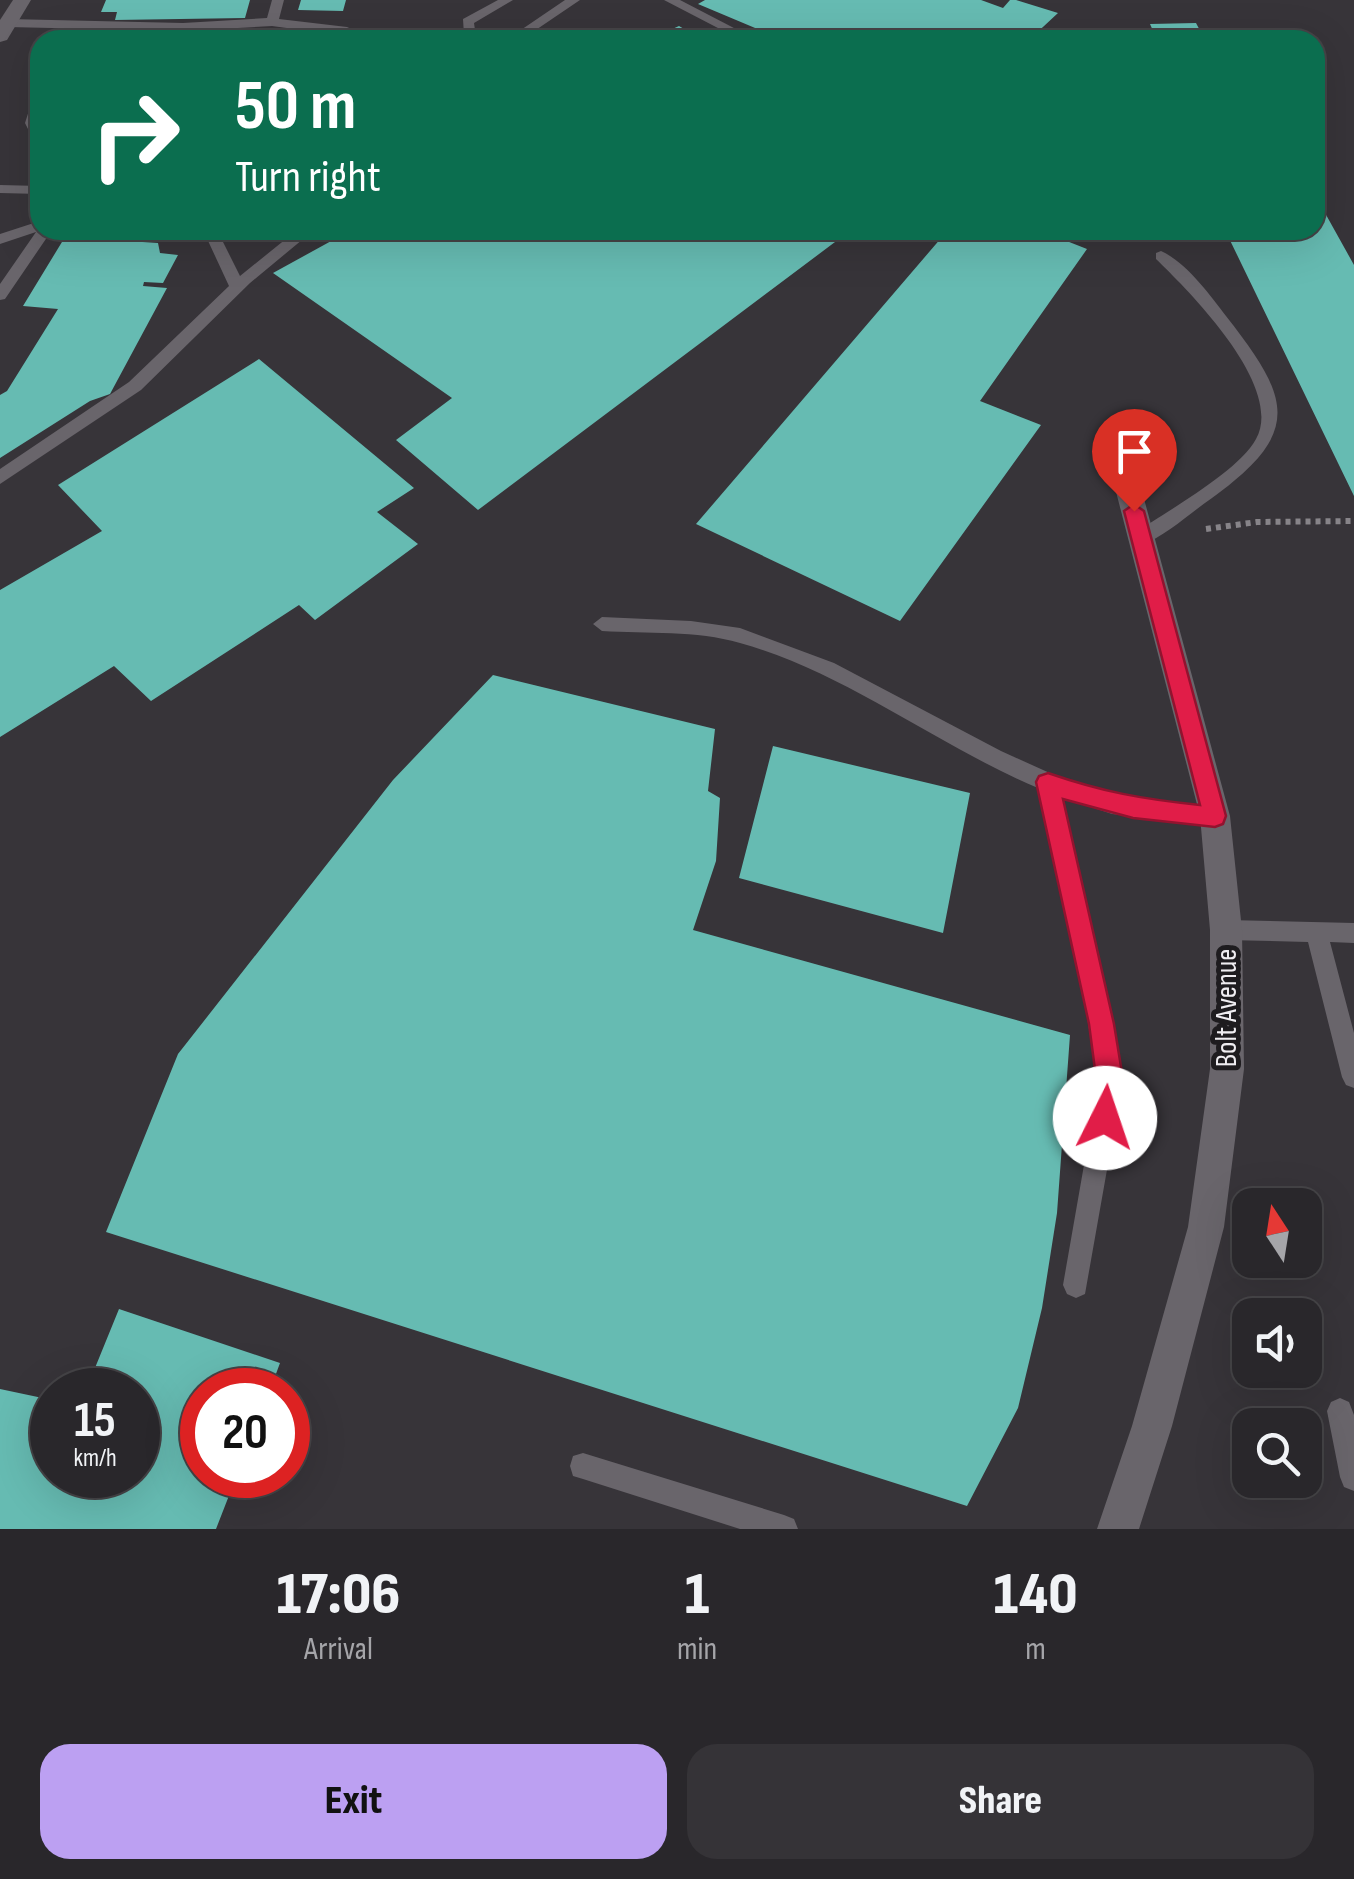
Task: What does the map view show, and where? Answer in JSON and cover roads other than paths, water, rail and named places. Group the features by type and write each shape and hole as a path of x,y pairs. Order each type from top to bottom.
{"street":[{"path":"4,30 22,0"},
{"name":"Bolt Avenue","path":"1118,1529 1152,1426 1206,1227 1227,1069 1226,930 1215,816 1126,484"}],"lane":[{"path":"272,22 278,0"},
{"path":"469,30 467,22 507,0"},
{"path":"534,30 574,0"},
{"path":"668,1 730,30"},
{"path":"4,30 272,22 339,30"},
{"path":"74,30 76,25"},
{"path":"0,189 30,190"},
{"path":"0,238 30,231"},
{"path":"0,295 34,240"},
{"path":"215,240 236,284"},
{"path":"0,478 34,450 113,404 154,370 236,284 294,240"},
{"path":"1141,538 1254,454 1271,424 1270,405 1222,319 1191,282 1161,256"},
{"path":"602,624 738,634 815,665 1082,797 1133,808 1215,816"},
{"path":"1048,782 1088,955 1110,1085 1076,1285"},
{"path":"1226,930 1354,934"},
{"path":"1318,932 1354,1078"},
{"path":"1340,1410 1354,1476"},
{"path":"583,1466 784,1529"}]}
